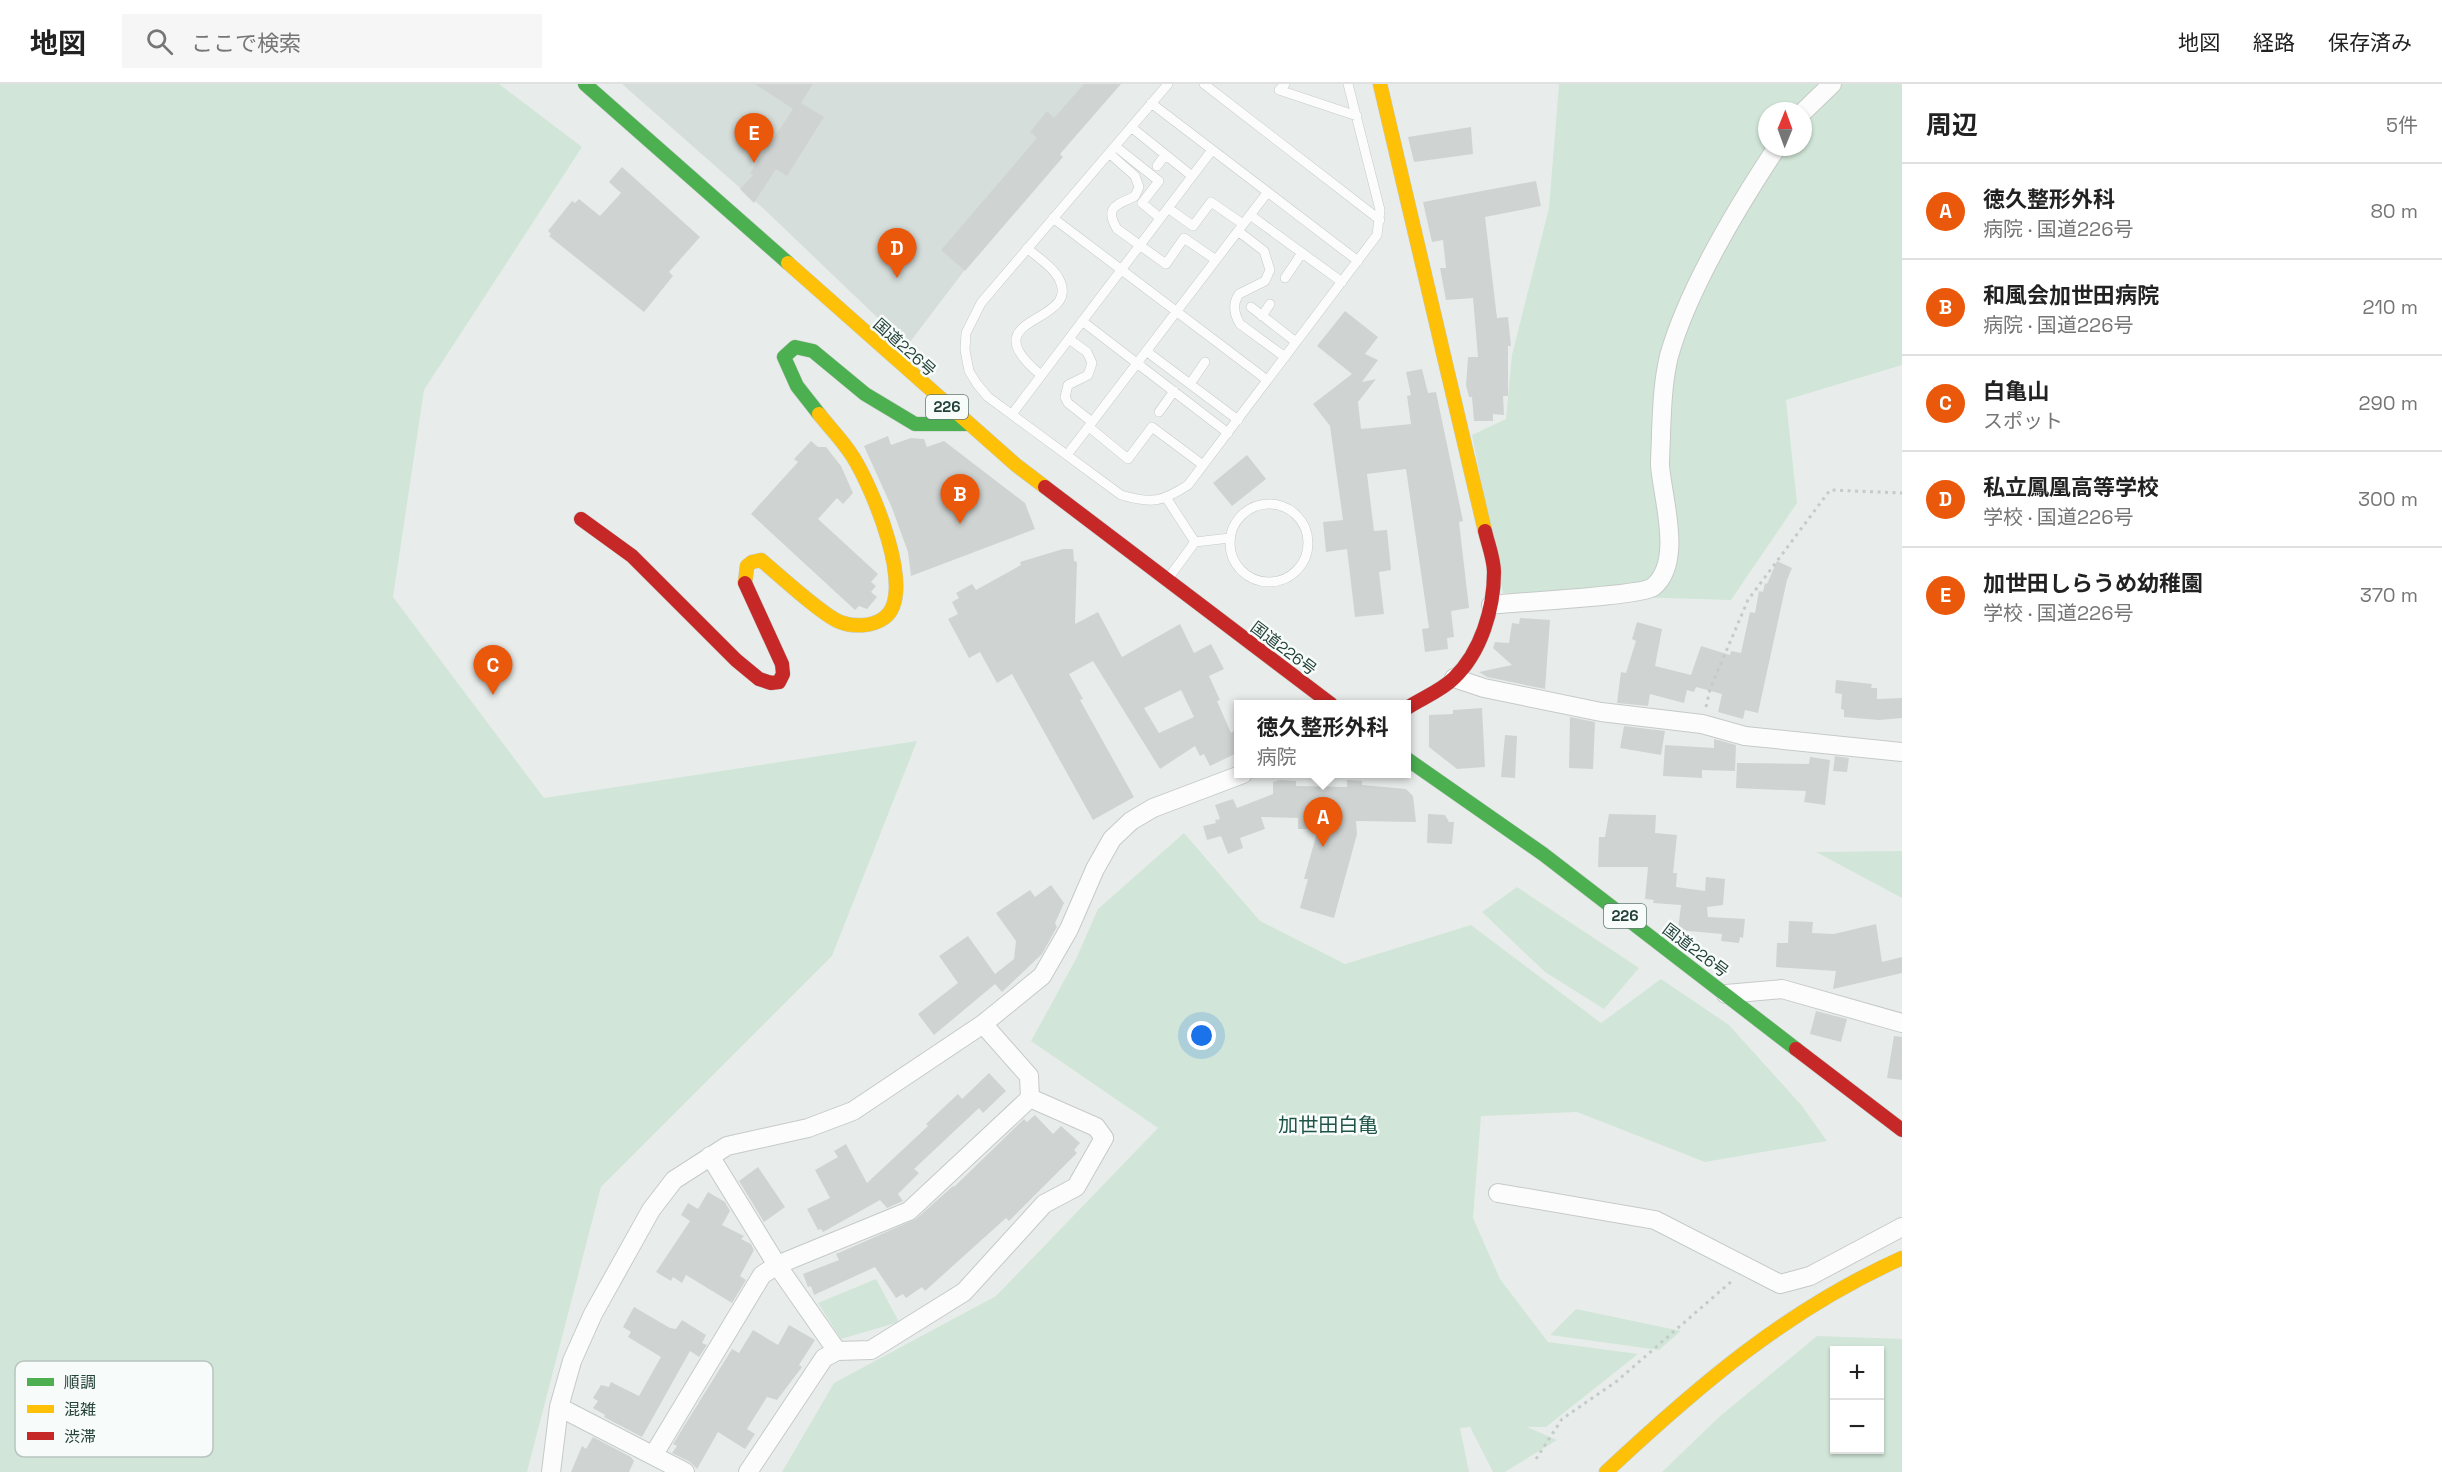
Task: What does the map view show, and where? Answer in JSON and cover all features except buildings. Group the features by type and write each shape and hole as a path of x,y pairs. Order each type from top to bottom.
{"main road":[{"name":"国道226号","path":"585,84 966,424 1016,465 1324,700"},
{"path":"1380,84 1494,570 1491,604 1482,638 1470,659 1454,678 1411,705"},
{"path":"581,519 632,556 736,660 759,679 771,683 779,682 783,674 782,664 745,582 744,570 747,565 754,560 761,560 837,621 853,626 878,622 887,616 898,590 894,557 854,458 797,386 784,357 795,347 813,351 865,394 915,424 966,424"},
{"name":"国道226号","path":"1411,762 1543,854 1726,994 1750,1016 1902,1130"},
{"path":"1606,1472 1756,1340 1801,1308 1902,1258"}],"street":[{"path":"1812,103 1832,84"},
{"path":"1491,604 1629,593 1652,588 1665,571 1669,548 1668,516 1660,465 1662,395 1669,357 1704,273 1751,187 1771,156"},
{"path":"1454,678 1484,688 1602,712 1702,723 1745,736 1902,752"},
{"path":"551,1472 559,1407 572,1361 593,1314 651,1210 674,1180 727,1146 808,1128 853,1111 983,1024 1042,976 1069,928 1095,869 1113,839 1131,821 1153,808 1234,777"},
{"path":"1726,994 1782,989 1902,1023"},
{"path":"654,1454 762,1275 777,1265 909,1211 1030,1098 1029,1076 983,1024"},
{"path":"748,1472 824,1358 837,1351 871,1350 964,1292 1044,1204 1076,1187 1104,1138 1096,1127 1030,1098"},
{"path":"710,1156 777,1265 837,1351"},
{"path":"1498,1193 1655,1221 1780,1284 1800,1278 1902,1227"},
{"path":"559,1407 685,1472"}],"lane":[{"path":"1168,84 981,303 966,333 964,350 973,378 988,397 1120,495 1140,500 1167,499 1188,485 1377,235 1380,220 1348,84"},
{"path":"1204,84 1380,220"},
{"path":"1285,84 1279,90 1356,116"},
{"path":"1151,104 1358,261"},
{"path":"1131,127 1192,176"},
{"path":"1112,149 1159,181 1142,203 1160,218"},
{"path":"1112,149 1138,182 1135,196 1117,204 1112,215 1117,229 1166,264 1184,238 1216,260"},
{"path":"1012,414 1212,150"},
{"path":"1157,166 1166,155"},
{"path":"1067,455 1267,193"},
{"path":"1168,208 1193,226 1211,202 1264,251 1270,270 1265,281 1239,294 1235,305 1236,318 1240,324 1284,357"},
{"path":"1250,214 1342,282"},
{"path":"1053,218 1267,380"},
{"path":"1027,248 1055,273 1061,285 1059,303 1055,308 1023,325 1017,340 1020,356 1041,375"},
{"path":"1285,278 1302,253"},
{"path":"1262,316 1270,304"},
{"path":"1251,307 1296,342"},
{"path":"1082,321 1228,433"},
{"path":"1069,339 1087,352 1092,363 1088,375 1068,385 1065,397 1090,425 1128,459 1152,427 1203,465"},
{"path":"1146,351 1238,420"},
{"path":"1190,384 1205,362"},
{"path":"1159,412 1174,391"},
{"path":"1167,499 1195,542"},
{"path":"1267,503 1281,505 1292,510 1304,524 1309,542 1307,554 1298,570 1282,580 1270,582 1251,577 1236,564 1230,552 1230,538 1234,525 1242,514 1254,506 1267,503"},
{"path":"1167,580 1195,542 1230,538"}],"path":[{"path":"1702,723 1710,689 1748,600 1830,490 1902,493"},
{"path":"1536,1459 1562,1419 1617,1382 1748,1268"}],"shaded area":[{"path":"622,84 1106,84 907,346 765,210"}],"green space":[{"path":"0,84 499,84 582,147 424,390 393,597 544,798 917,741 832,956 601,1187 527,1472 0,1472"},
{"path":"1559,84 1902,84 1902,365 1786,400 1797,503 1731,600 1503,593 1472,435 1506,419 1512,355 1549,208"},
{"path":"1184,833 1260,921 1345,964 1471,925 1601,1023 1661,979 1729,1025 1802,1106 1827,1141 1705,1162 1577,1112 1481,1116 1473,1218 1500,1279 1548,1342 1638,1354 1546,1427 1527,1427 1557,1440 1505,1472 1493,1472 1470,1427 1460,1428 1469,1472 782,1472 834,1383 996,1296 1158,1128 1031,1041 1076,959 1098,909"},
{"path":"1902,851 1902,898 1816,852"},
{"path":"1517,887 1639,968 1604,1009 1545,972 1482,912"},
{"path":"876,1279 899,1322 841,1339 818,1303"},
{"path":"1576,1309 1681,1331 1659,1350 1550,1335"},
{"path":"1817,1336 1902,1339 1902,1472 1662,1472 1719,1417"}],"traffic: fast":[{"path":"585,84 788,263"},
{"path":"819,414 797,386 784,357 795,347 813,351 865,394 915,424 966,424"},
{"path":"1411,762 1543,854 1796,1049"}],"traffic: slow":[{"path":"1380,84 1485,531"},
{"path":"788,263 1016,465 1045,487"},
{"path":"745,583 747,566 761,560 822,611 840,622 851,625 868,625 879,621 893,605 896,587 894,564 880,514 853,457 819,414"},
{"path":"1606,1472 1675,1410 1745,1352 1820,1301 1902,1258"}],"traffic: jam":[{"path":"1045,487 1326,700"},
{"path":"581,519 632,556 736,660 759,679 771,683 779,682 783,674 782,664 745,583"},
{"path":"1411,706 1449,683 1472,656 1479,643 1492,601 1494,572 1485,531"},
{"path":"1796,1049 1902,1130"}],"place":[{"name":"加世田しらうめ幼稚園","path":"754,163"},
{"name":"私立鳳凰高等学校","path":"897,278"},
{"name":"和風会加世田病院","path":"960,524"},
{"name":"白亀山","path":"493,695"},
{"name":"徳久整形外科","path":"1323,847"}],"district":[{"name":"加世田白亀","path":"1328,1125"}]}
